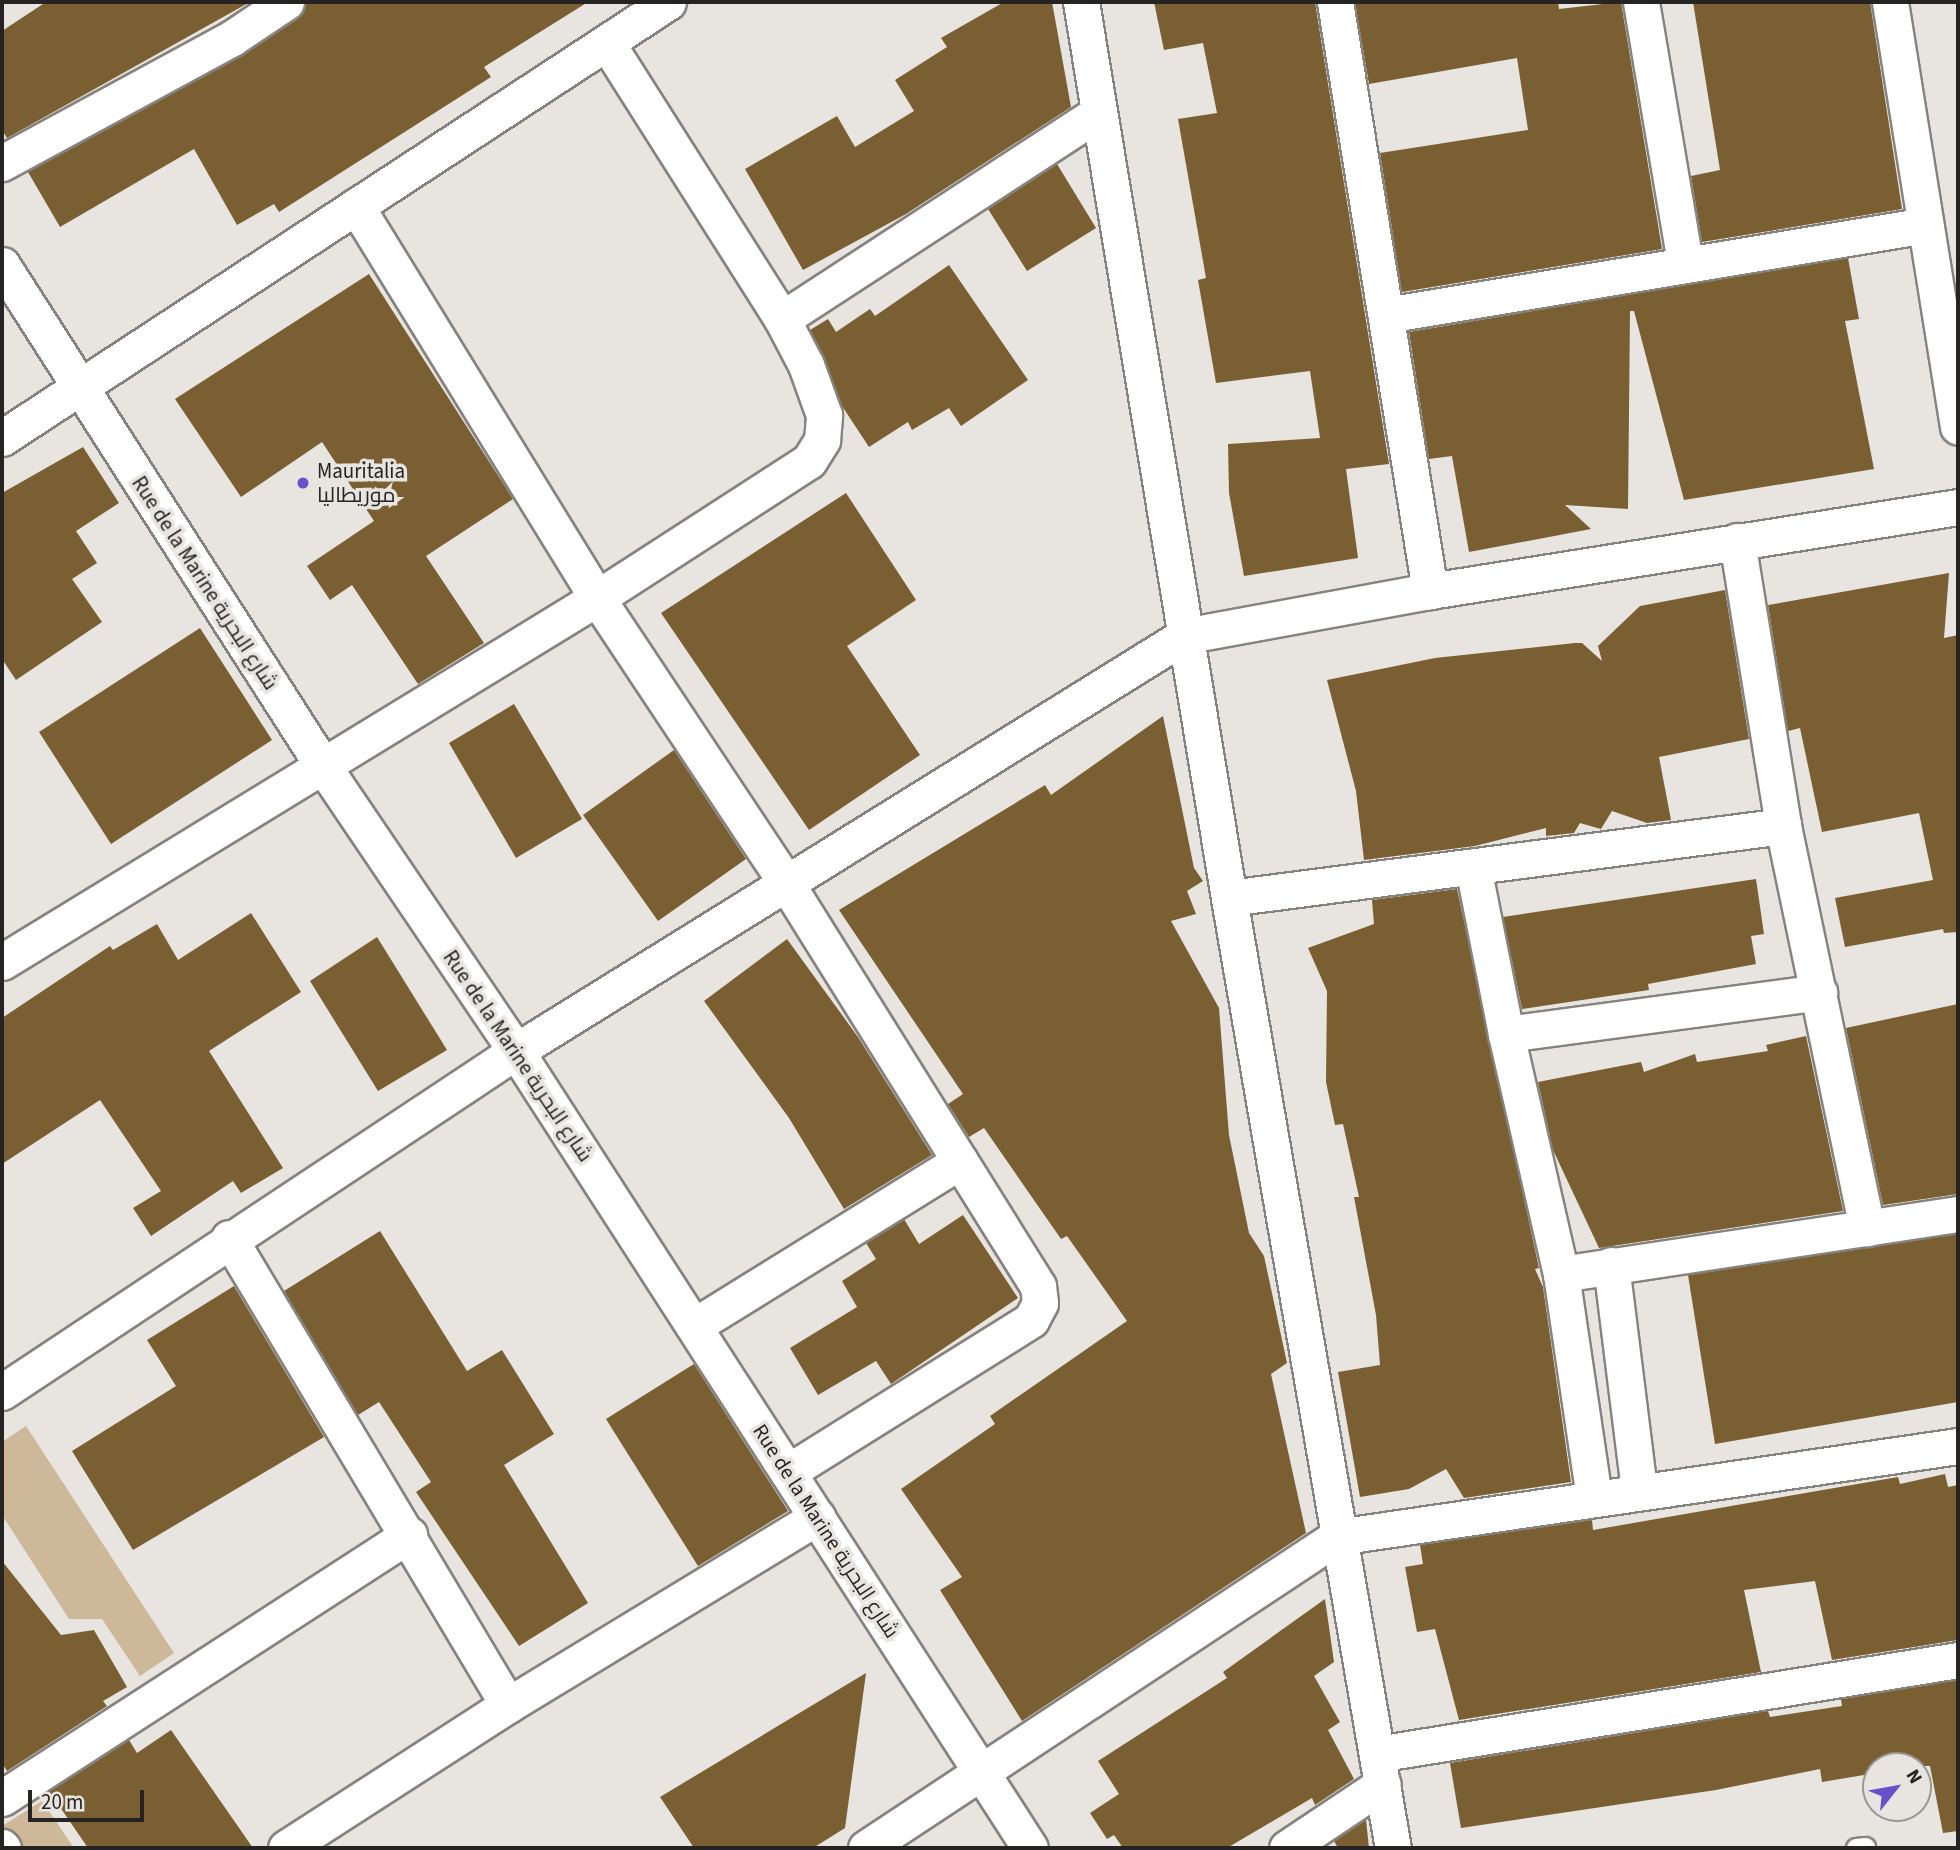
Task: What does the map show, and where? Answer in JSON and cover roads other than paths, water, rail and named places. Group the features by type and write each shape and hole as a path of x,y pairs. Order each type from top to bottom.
{"street":[{"path":"2,163 232,38 286,2"},
{"path":"2,439 668,2"},
{"path":"1081,2 1228,898 1393,1848"},
{"path":"1335,2 1430,591"},
{"path":"1641,2 1685,262"},
{"path":"1890,2 1958,427"},
{"path":"2,962 321,763 597,598 808,461 816,451 822,440 824,415 806,365 782,318 607,43"},
{"path":"782,318 1098,113"},
{"path":"356,206 597,598 788,886 1038,1286 1040,1303 1031,1320 788,1472"},
{"path":"1386,314 1685,262 1926,225"},
{"name":"Rue de la Marine شارع البحرية","path":"2,265 321,763 516,1051 1030,1848"},
{"path":"2,1392 229,1238 516,1051 788,886 1184,636 1430,591 1958,507"},
{"path":"1737,541 1783,826 1867,1228"},
{"path":"1228,898 1783,826"},
{"path":"1474,867 1506,1034 1561,1273 1594,1497"},
{"path":"1506,1034 1819,992"},
{"path":"694,1326 960,1161"},
{"path":"1561,1273 1958,1214"},
{"path":"229,1238 409,1535 508,1705"},
{"path":"1611,1265 1639,1490"},
{"path":"866,1848 1337,1537 1639,1490 1958,1446"},
{"path":"286,1848 508,1705 817,1517"},
{"path":"2,1798 409,1535"},
{"path":"1287,1848 1380,1769 1958,1660"}],"place":[{"name":"Mauritalia موريطاليا","path":"303,483"}]}
